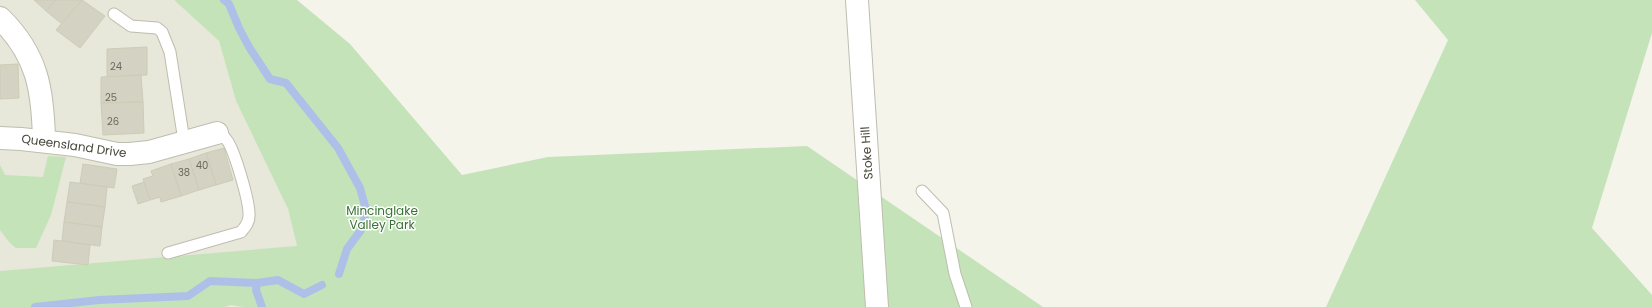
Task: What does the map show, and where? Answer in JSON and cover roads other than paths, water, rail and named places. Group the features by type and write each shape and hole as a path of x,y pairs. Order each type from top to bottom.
{"street":[{"name":"Stoke Hill","path":"857,0 877,307"},
{"path":"0,18 11,29 36,72 44,115 44,141"},
{"name":"Queensland Drive","path":"0,138 44,141 75,145 117,154 130,154 149,152 217,133"}],"lane":[{"path":"114,14 131,26 157,28 162,32 170,52 184,141"},
{"path":"168,253 241,232 247,226 249,216 247,198 233,151 226,138 217,133"},
{"path":"922,192 943,213 955,274 966,307"}],"waterway":[{"path":"224,0 229,4 249,47 270,79 286,83 338,148 360,188 365,206 364,226 347,249 339,274"},
{"path":"262,307 256,290 257,283 278,280 304,294 322,285"},
{"path":"35,307 99,300 188,296 210,281 257,283"}],"park label":[{"name":"Mincinglake Valley Park","path":"382,218"}]}
